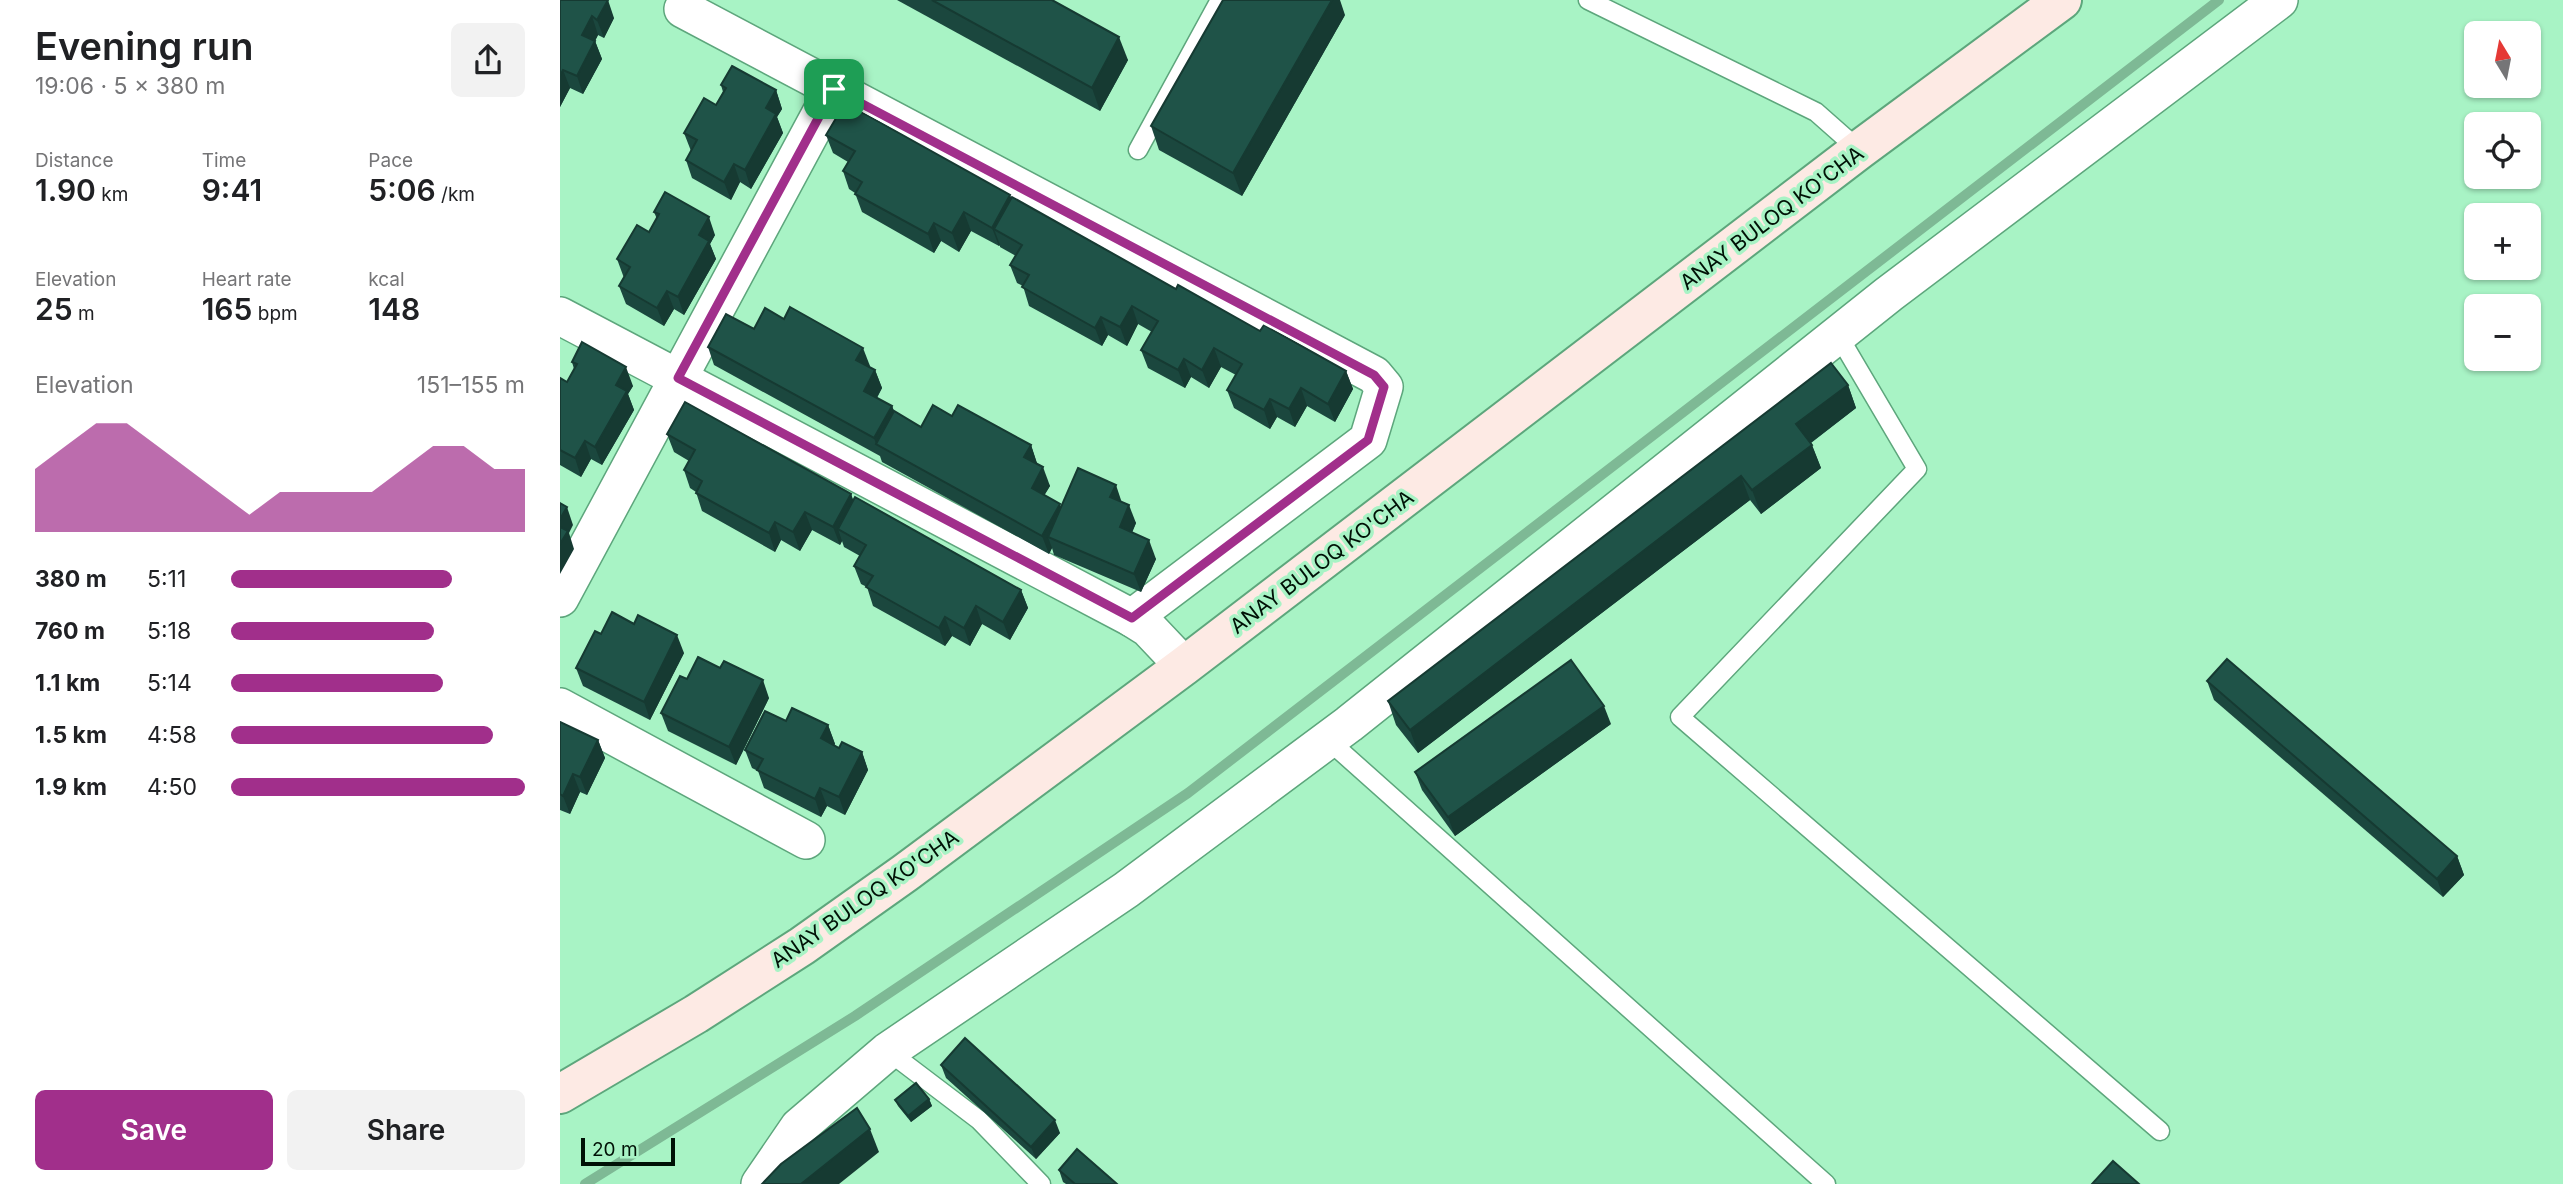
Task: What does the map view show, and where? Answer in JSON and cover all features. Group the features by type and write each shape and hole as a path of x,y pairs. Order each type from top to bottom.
{"main road":[{"name":"ANAY BULOQ KO'CHA","path":"560,1094 696,1014 802,946 905,873 1184,666 1859,150 2062,0"}],"street":[{"path":"760,1184 799,1128 888,1051 1126,890 1327,739 1838,335 2279,0"},
{"path":"683,9 1374,375 1384,387 1368,440 1132,618"},
{"path":"560,598 834,89"},
{"path":"560,316 1132,618 1149,628 1184,666"},
{"path":"560,707 806,840"}],"lane":[{"path":"1138,150 1220,0"},
{"path":"1588,0 1816,112 1859,150"},
{"path":"1838,335 1917,469 1680,717 2160,1131"},
{"path":"1327,739 1826,1184"},
{"path":"888,1051 979,1120 1041,1184"}],"building":[{"path":"560,0 608,0 597,20 592,16 582,35 595,41 577,76 563,70 560,76"},
{"path":"932,0 1052,0 1119,37 1092,88"},
{"path":"1223,0 1332,0 1233,173 1151,126"},
{"path":"732,66 776,90 766,108 776,114 745,170 734,164 724,182 686,160 697,140 684,133 704,98 716,105 726,88 721,85"},
{"path":"845,103 1010,195 992,228 964,212 952,233 934,223 928,234 855,194 862,182 843,171 855,151 826,135"},
{"path":"665,192 709,217 699,235 709,241 678,297 667,291 657,308 619,286 630,267 617,259 637,225 649,232 659,214 654,212"},
{"path":"1012,197 1176,289 1178,285 1260,331 1264,325 1346,371 1328,404 1301,388 1289,409 1270,399 1264,410 1227,390 1242,364 1214,348 1202,370 1184,359 1178,370 1141,350 1158,321 1132,306 1120,327 1101,317 1095,328 1022,287 1029,275 1010,265 1022,245 994,229"},
{"path":"790,307 863,348 856,360 875,370 864,391 892,406 874,438 708,347 726,314 754,329 765,308 784,319"},
{"path":"582,342 626,367 616,385 627,391 595,447 585,441 575,458 560,450 560,378 567,382 577,364 572,362"},
{"path":"1831,363 1848,385 1796,424 1812,445 1752,490 1741,476 1410,730 1388,701"},
{"path":"685,402 851,494 833,527 805,512 793,532 775,522 769,533 696,493 702,481 684,470 695,450 667,434"},
{"path":"933,405 952,416 958,405 1031,445 1024,457 1043,467 1032,488 1060,504 1042,536 876,444 894,411 921,427"},
{"path":"1078,468 1116,485 1110,497 1129,505 1120,527 1149,540 1134,574 1048,537"},
{"path":"855,497 1021,590 1003,622 976,606 964,628 945,617 939,628 866,587 873,576 854,566 866,545 838,529"},
{"path":"560,503 567,507 560,519"},
{"path":"560,527 568,531 560,544"},
{"path":"612,612 634,624 638,615 677,635 644,702 576,668 595,631 601,634"},
{"path":"698,657 720,668 724,661 763,680 729,747 661,713 680,676 687,679"},
{"path":"2227,659 2457,856 2437,879 2207,681"},
{"path":"1571,660 1604,706 1448,817 1415,772"},
{"path":"792,708 828,725 821,738 839,748 842,742 862,752 839,797 820,788 815,799 757,770 763,759 745,750 765,711 786,721"},
{"path":"560,722 598,740 580,777 573,774 563,796 560,794"},
{"path":"965,1038 1055,1120 1031,1147 941,1065"},
{"path":"916,1083 929,1099 908,1116 895,1100"},
{"path":"857,1108 870,1129 801,1184 762,1184 781,1164"},
{"path":"1077,1149 1117,1184 1075,1184 1059,1170"},
{"path":"2113,1161 2139,1184 2092,1184"}],"waterway":[{"path":"585,1184 855,1016 1188,793 2219,0"}],"route":[{"path":"834,89 1374,375 1384,387 1368,440 1132,618 678,378 834,89"}]}
